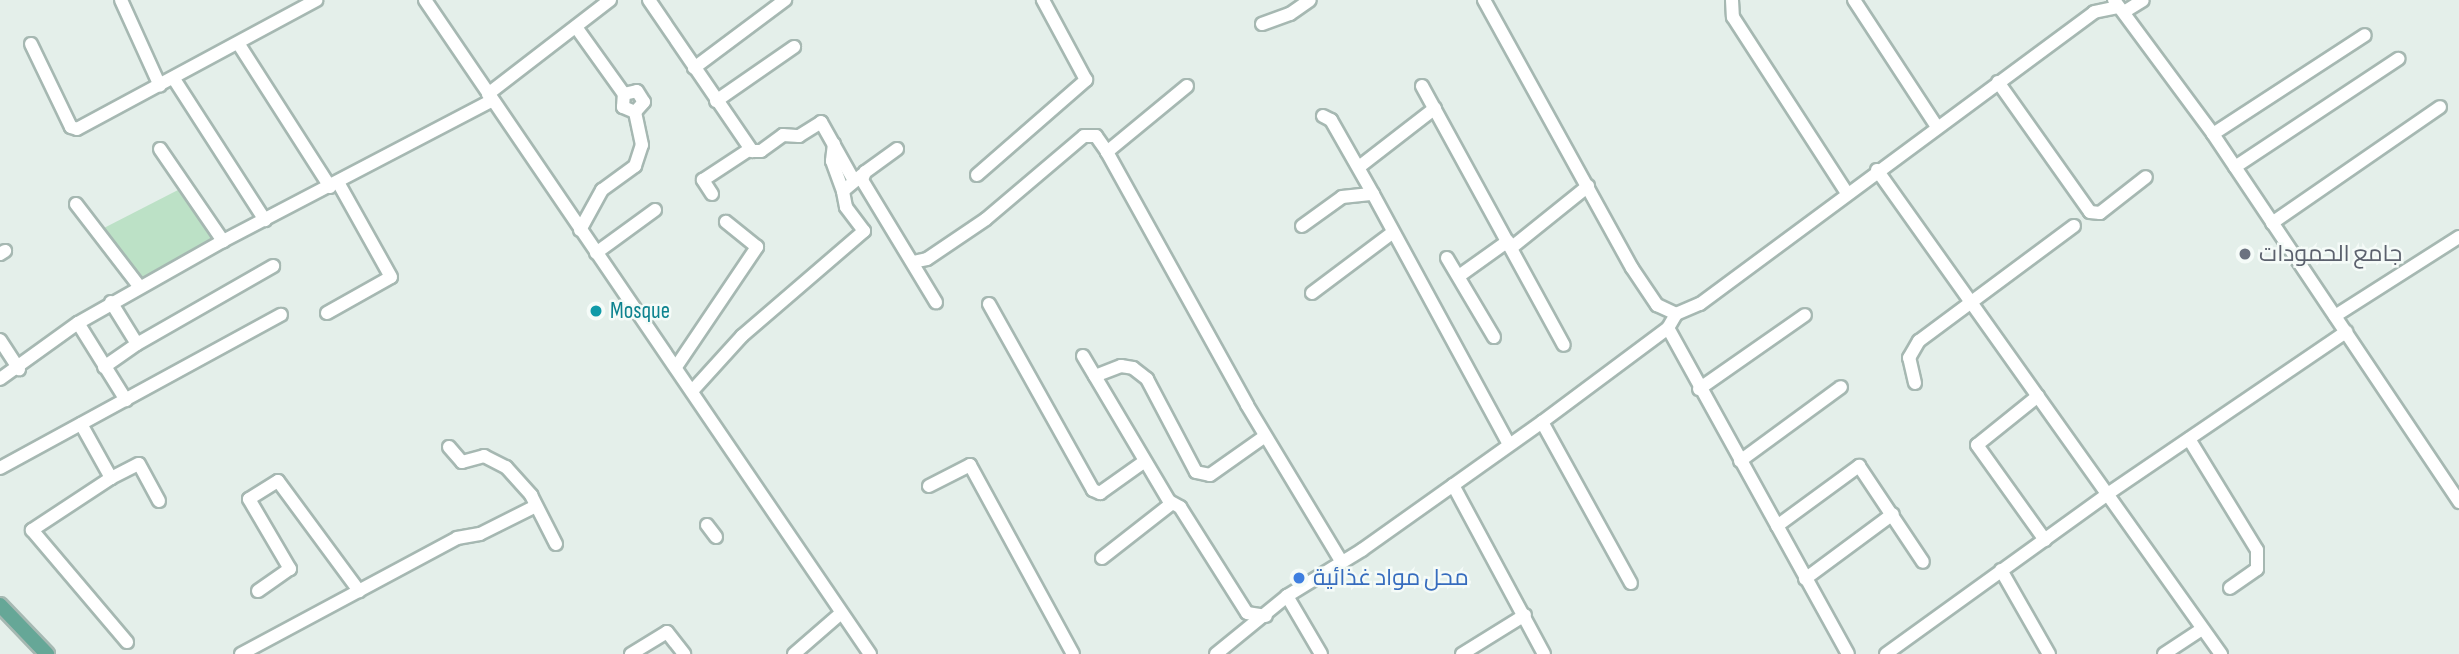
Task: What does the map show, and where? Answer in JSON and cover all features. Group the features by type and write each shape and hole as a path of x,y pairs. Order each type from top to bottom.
{"main road":[{"path":"0,606 47,654"}],"street":[{"path":"121,0 160,86"},
{"path":"32,44 74,129 174,79 317,0"},
{"path":"425,0 596,254 693,390 840,614 870,654"},
{"path":"0,379 19,369 78,323 111,302 334,184 490,97 610,0"},
{"path":"649,0 750,149 759,152 783,135 799,136 821,122 913,262 936,302"},
{"path":"694,68 785,0"},
{"path":"977,175 1086,80 1043,0"},
{"path":"1262,24 1290,14 1310,0"},
{"path":"1484,0 1657,305 1676,314"},
{"path":"1732,0 1733,16 1847,193"},
{"path":"1854,0 1937,127"},
{"path":"1216,654 1266,617 1287,596 1542,422 1668,328 1676,314 1700,304 1877,170 2094,12 2143,0"},
{"path":"2118,6 2213,134 2459,502"},
{"path":"576,27 624,94 637,91 644,102 635,112 642,145 635,166 602,190 580,230"},
{"path":"2213,134 2365,35"},
{"path":"238,43 334,184 391,277 327,313"},
{"path":"716,101 794,47"},
{"path":"2235,167 2398,59"},
{"path":"174,79 265,220"},
{"path":"1997,82 2090,212 2100,213 2146,177"},
{"path":"1107,152 1186,86"},
{"path":"1422,86 1564,345"},
{"path":"2272,223 2440,107"},
{"path":"1359,167 1435,108"},
{"path":"1323,116 1331,120 1359,167 1392,233 1509,444"},
{"path":"913,262 928,259 986,219 1084,136 1096,136 1265,436 1341,561"},
{"path":"693,390 742,335 864,231 846,207 832,161 834,144"},
{"path":"160,149 223,241"},
{"path":"712,194 703,180 750,149"},
{"path":"843,191 897,149"},
{"path":"1877,170 2221,654"},
{"path":"1460,276 1509,245 1588,186"},
{"path":"1303,226 1342,197 1373,194"},
{"path":"76,204 139,286"},
{"path":"596,254 655,210"},
{"path":"676,367 757,247 726,222"},
{"path":"1914,383 1908,366 1912,349 1969,302 2074,226"},
{"path":"1312,293 1392,233"},
{"path":"2335,316 2456,244"},
{"path":"1447,258 1494,337"},
{"path":"104,367 137,344 273,266"},
{"path":"111,302 137,344"},
{"path":"989,304 1093,490 1100,493 1145,461"},
{"path":"0,468 281,315"},
{"path":"1699,388 1805,315"},
{"path":"78,323 125,400"},
{"path":"1668,328 1848,654"},
{"path":"1886,654 2109,493 2346,332"},
{"path":"0,340 19,369"},
{"path":"1083,356 1171,504 1180,507 1247,613 1266,617"},
{"path":"1095,376 1121,366 1133,368 1147,379 1196,472 1210,475 1265,436"},
{"path":"1740,461 1842,387"},
{"path":"2038,396 1978,445 2045,540"},
{"path":"1542,422 1631,583"},
{"path":"81,424 111,478"},
{"path":"2189,439 2257,550 2257,569 2230,588"},
{"path":"449,447 462,462 484,456 497,459 523,485 556,544"},
{"path":"127,642 32,530 111,478 139,464 159,501"},
{"path":"929,486 970,465 1073,654"},
{"path":"1777,526 1859,466 1923,562"},
{"path":"258,591 290,569 249,499 278,481 359,591"},
{"path":"1453,485 1544,654"},
{"path":"1101,558 1171,504"},
{"path":"241,654 457,538 480,534 534,507"},
{"path":"1805,579 1893,514"},
{"path":"707,525 716,537"},
{"path":"2001,570 2049,654"},
{"path":"1287,596 1321,654"},
{"path":"794,654 840,614"},
{"path":"1462,654 1525,615"},
{"path":"2164,654 2202,629"},
{"path":"631,654 667,632 684,654"}],"green space":[{"path":"178,190 215,241 143,283 102,229"}],"place":[{"name":"جامع الحمودات","path":"2245,254"},
{"name":"Mosque","path":"596,311"},
{"name":"محل مواد غذائية","path":"1299,578"}]}
